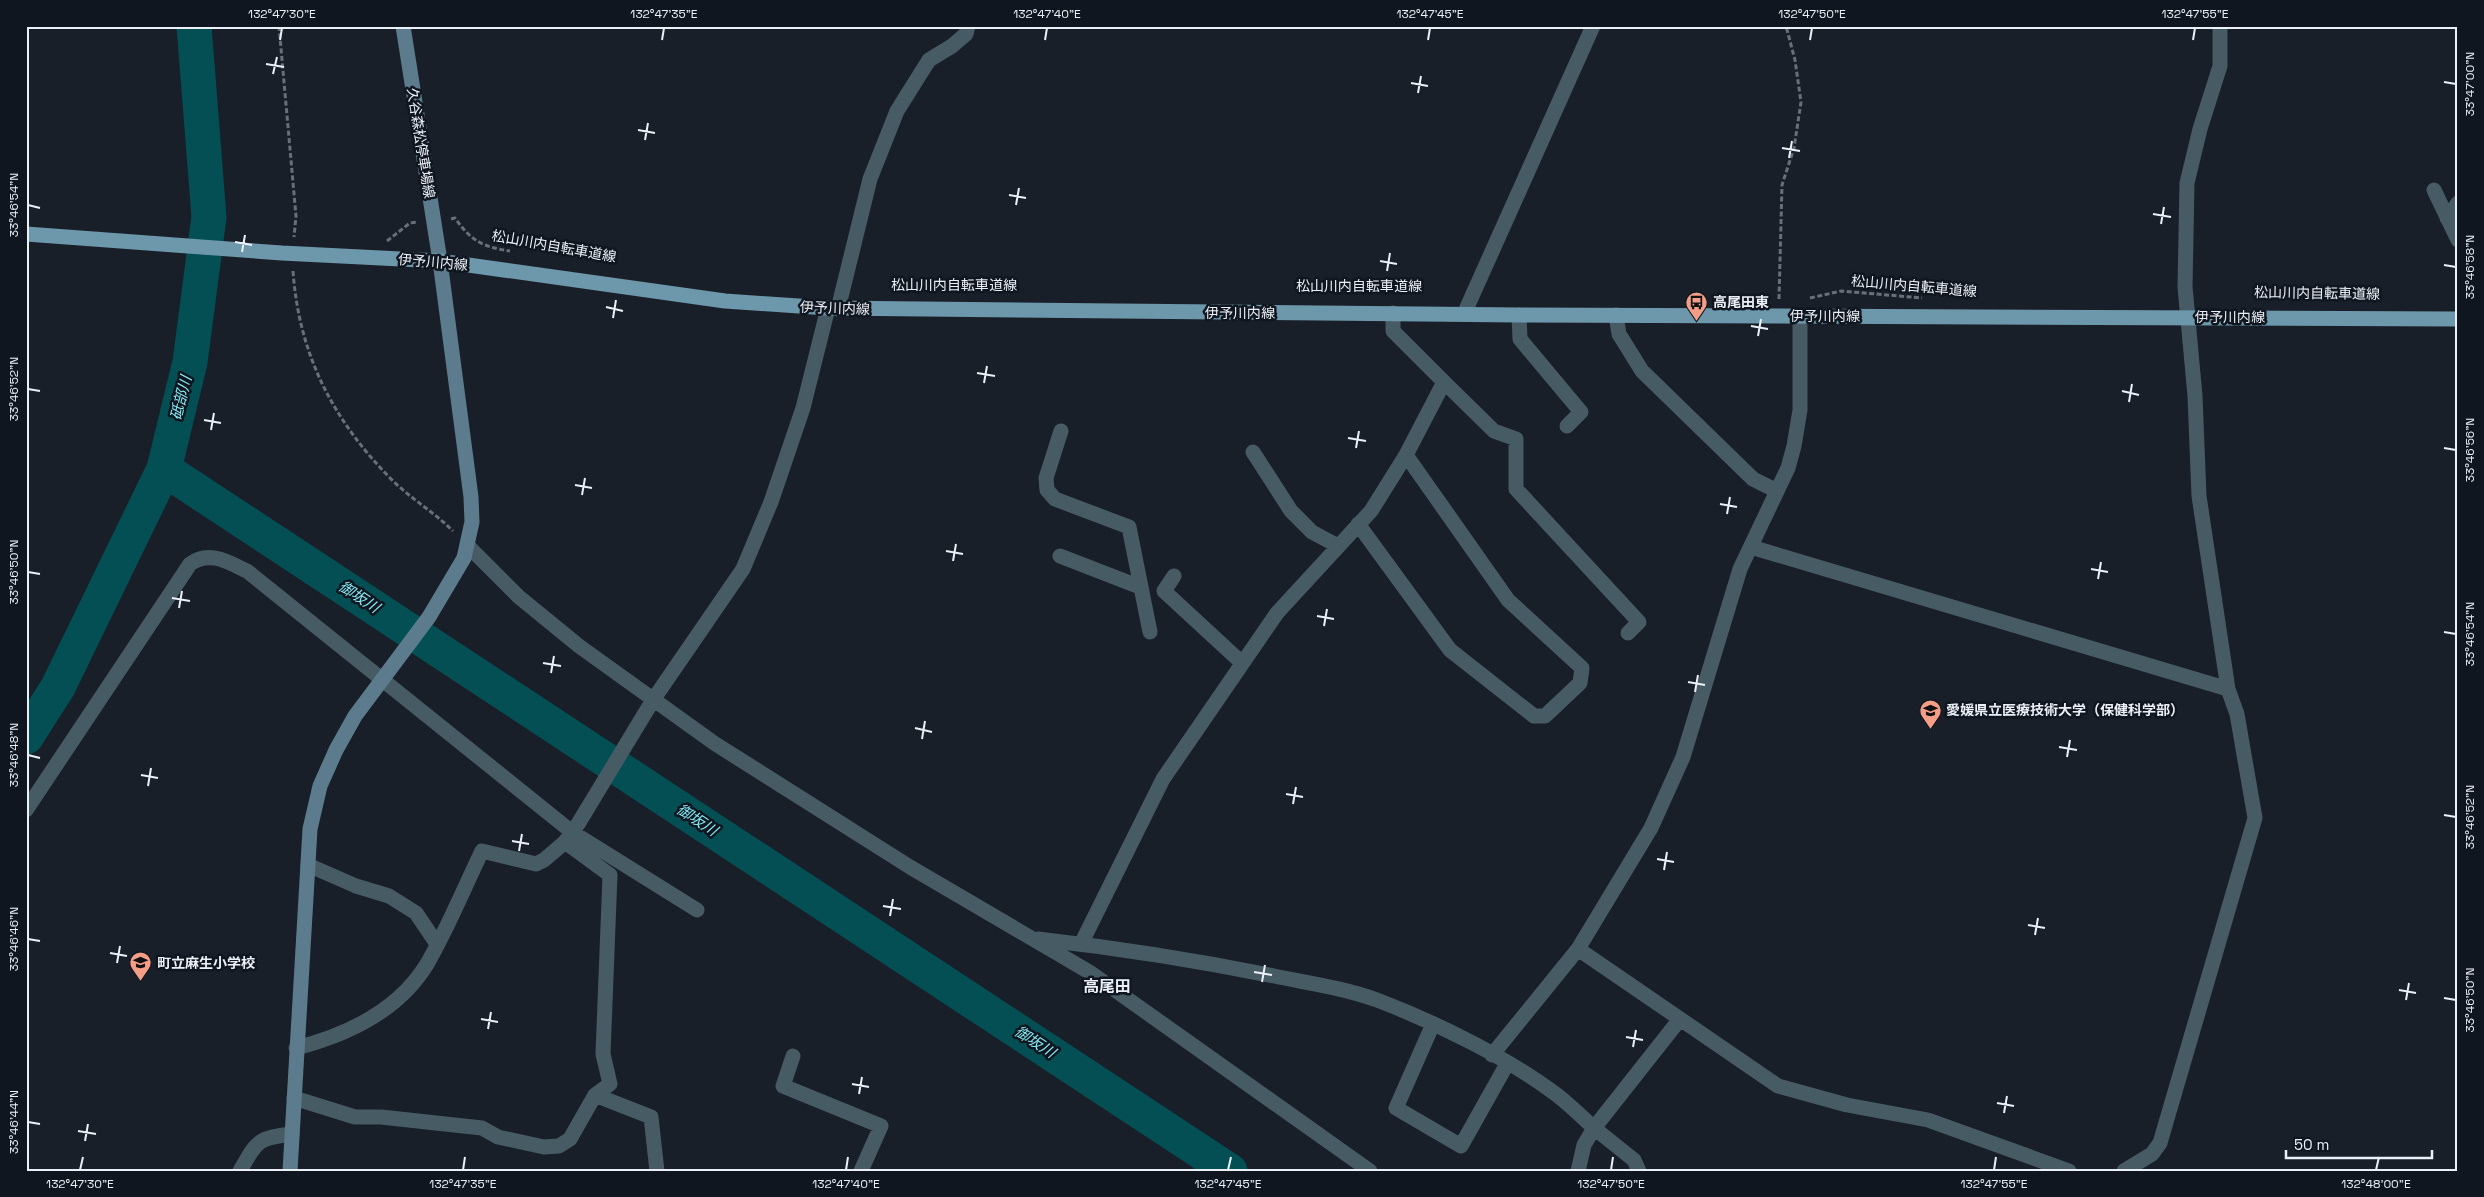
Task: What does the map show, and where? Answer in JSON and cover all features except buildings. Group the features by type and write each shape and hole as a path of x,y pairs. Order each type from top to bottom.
{"main road":[{"name":"伊予川内線","path":"26,234 289,248 440,260 725,301 833,309 1519,315 2187,316 2458,319"}],"street":[{"name":"久谷森松停車場線","path":"403,26 440,260 471,497 472,522 466,552"},
{"path":"296,1048 340,1035 358,1027 404,991 427,964 482,851 536,864 544,860 572,833 650,706 743,569 772,502 803,408 870,179 897,111 929,60 952,46 966,34 968,26"},
{"path":"1464,314 1593,26"},
{"path":"2124,1171 2152,1154 2160,1143 2255,818 2237,714 2228,689 2199,496 2195,396 2187,316 2187,183 2200,129 2220,66 2220,26"},
{"path":"2434,190 2458,240"},
{"path":"2447,218 2458,204"},
{"path":"1393,313 1393,331 1494,431 1516,439 1516,489 1639,622 1628,633"},
{"path":"1519,315 1520,339 1582,412 1567,426"},
{"path":"1616,315 1619,334 1642,371 1753,479 1777,491"},
{"path":"1492,1055 1578,949 1651,828 1683,757 1740,569 1788,468 1800,410 1800,316"},
{"path":"1081,944 1163,779 1277,613 1371,510 1406,455 1444,382"},
{"path":"1061,431 1046,478 1047,490 1055,499 1129,527 1150,632"},
{"path":"1253,452 1292,511 1312,532 1338,546"},
{"path":"1358,524 1450,650 1534,716 1545,716 1580,683 1582,668 1508,600 1406,455"},
{"path":"1751,547 2228,689"},
{"path":"290,1171 310,829 320,786 336,750 356,716 429,617 466,552 650,706 714,743 910,867 1091,973 1370,1171"},
{"path":"1060,556 1141,593 1164,591 1242,663"},
{"path":"26,810 190,564 197,560 213,557 247,571 384,678 572,833 696,910"},
{"path":"1164,591 1174,576"},
{"path":"294,1098 355,1117 381,1117 482,1128 498,1137 544,1147 559,1146 570,1139 594,1095 610,1084 603,1054 610,875 572,833"},
{"path":"308,865 356,886 389,896 416,913 437,944"},
{"path":"1031,938 1192,960 1316,984 1376,999 1432,1024 1492,1055 1559,1097 1634,1160 1639,1171"},
{"path":"1578,949 1778,1086 1847,1105 1928,1120 2069,1171"},
{"path":"1578,1171 1584,1145 1594,1128 1680,1020"},
{"path":"1432,1024 1396,1108 1461,1146 1507,1064"},
{"path":"793,1056 783,1086 881,1126 861,1171"},
{"path":"594,1095 651,1117 657,1171"},
{"path":"240,1171 254,1146 259,1142 274,1136 292,1134"}],"path":[{"path":"279,26 296,216 289,248"},
{"path":"1779,316 1782,185 1797,132 1801,102 1795,60 1786,26"},
{"name":"松山川内自転車道線","path":"446,219 455,218 468,236 492,249 512,252"},
{"path":"384,244 410,223 420,222"},
{"path":"288,238 301,325 320,381 334,406 352,434 394,482 416,502 451,528 466,552"},
{"path":"289,248 303,240"},
{"name":"松山川内自転車道線","path":"1806,298 1841,291 1928,299"}],"waterway":[{"name":"砥部川","path":"26,737 58,687 164,469 190,362 209,217 194,26"},
{"name":"御坂川","path":"164,469 1230,1171"}],"place":[{"name":"高尾田東","path":"1697,321"},
{"name":"愛媛県立医療技術大学（保健科学部）","path":"1930,729"},
{"name":"町立麻生小学校","path":"141,982"}],"district":[{"name":"高尾田","path":"1107,986"}]}
